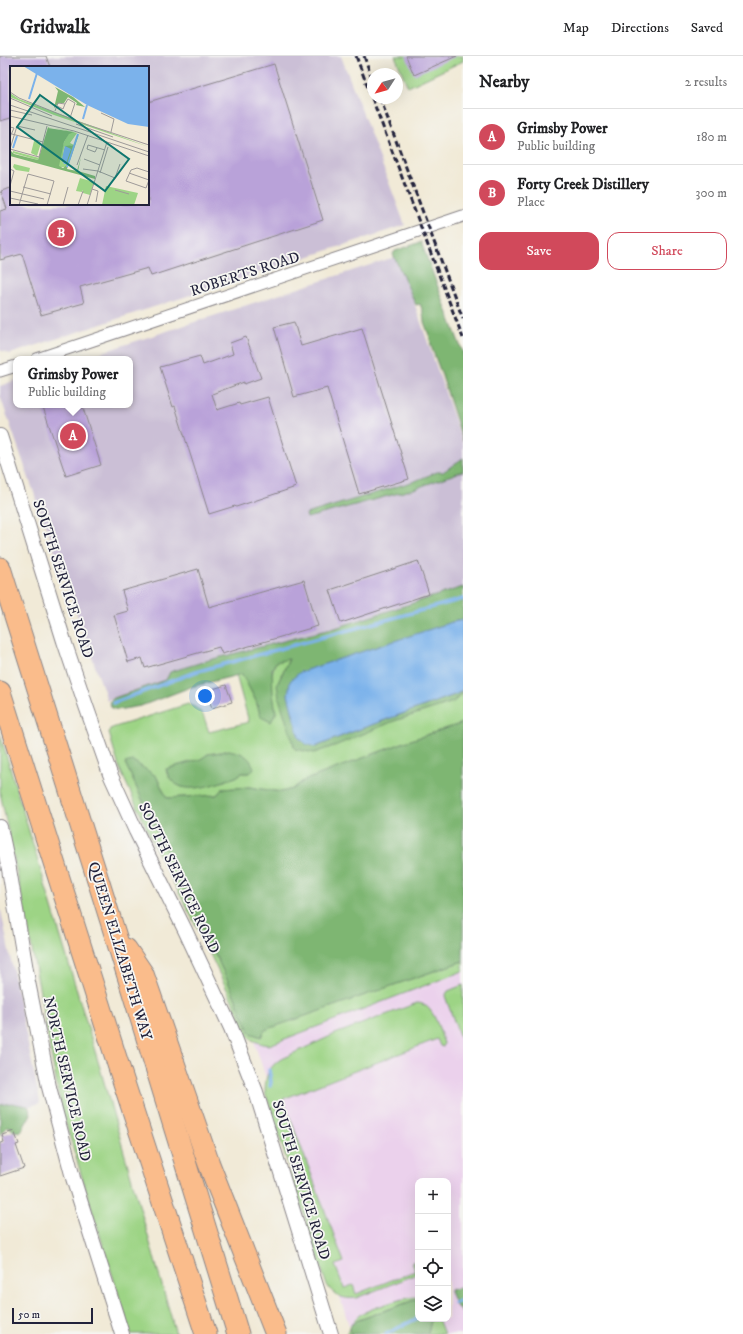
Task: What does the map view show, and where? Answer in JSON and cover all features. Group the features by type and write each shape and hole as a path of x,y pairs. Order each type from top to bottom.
{"highway":[{"name":"QUEEN ELIZABETH WAY","path":"0,568 115,934 238,1334"},
{"path":"0,692 123,1080 206,1334"},
{"path":"115,934 143,974 210,1164 276,1334"},
{"path":"123,1080 137,1165 191,1334"}],"street":[{"name":"ROBERTS ROAD","path":"45,356 463,216"},
{"path":"0,371 13,367"},
{"name":"SOUTH SERVICE ROAD","path":"0,436 62,634 110,774 136,831 210,981 244,1061 260,1107 331,1334"},
{"name":"NORTH SERVICE ROAD","path":"0,827 49,1087 73,1178 122,1334"}],"shaded area":[{"path":"0,56 341,56 405,225 10,354 0,350"},
{"path":"398,256 463,444 463,607 107,700 0,396 0,386 13,381 13,408 133,408 133,356 90,356"},
{"path":"0,906 40,1103 0,1115"},
{"path":"463,963 463,1334 352,1334 254,1042"}],"green space":[{"path":"395,56 463,56 463,61 408,87 403,75 403,68 400,68"},
{"path":"421,242 463,353 463,441 431,346 430,338 424,322 423,312 420,304 416,305 393,254 395,251"},
{"path":"463,458 463,471 414,489 307,518 306,514 415,481 437,472 443,472"},
{"path":"463,587 463,620 452,622 315,747 457,694 463,689 463,693 453,702 394,721 314,753 295,749 279,698 277,685 289,659 276,662 272,669 273,694 276,713 271,722 261,717 256,701 242,674 191,687 141,706 117,710 112,708 109,702 114,698 166,680 170,672 209,660 335,628"},
{"path":"289,658 277,685 394,721 453,702 463,693 463,723 405,742 303,781 293,789 281,792 249,787 222,789 217,795 167,798 156,776 125,763 231,988 250,1033 261,1037 264,1030 463,961 463,971 269,1045 252,1040 245,1033 239,1015 201,935 156,849 119,767 109,733 110,729 115,727 188,704 201,712 209,732 249,722 236,675 242,674 256,701 261,717 276,713 272,674 276,662","holes":["229,750 250,773 242,773 236,777 214,784 182,787 176,784 167,774 166,769 201,759 208,754"]},
{"path":"463,723 463,961 265,1030 261,1037 250,1033 231,988 125,763 133,761 156,776 167,798 217,795 222,789 249,787 281,792 293,789 303,781 405,742"},
{"path":"0,734 100,1068 176,1334 131,1334 61,1108 27,922 0,792"},
{"path":"229,750 241,754 250,760 254,768 250,773 242,773 236,777 207,786 186,788 178,785 171,779 166,769 201,759 208,754"},
{"path":"463,985 463,1046 445,996 448,991"},
{"path":"417,1003 428,1007 432,1012 444,1043 443,1047 440,1046 437,1039 283,1099 344,1262 335,1265 344,1288 353,1285 356,1294 415,1271 415,1275 356,1298 338,1296 331,1291 326,1283 265,1092 268,1073 273,1065 281,1059 335,1034"},
{"path":"11,1103 28,1106 31,1114 21,1132 14,1131 8,1126 0,1136 0,1105"},
{"path":"413,1261 415,1263 415,1271 412,1262"},
{"path":"463,1286 463,1314 456,1306 451,1294 451,1290"},
{"path":"415,1297 415,1300 356,1321 350,1326 361,1314 372,1309 403,1299"},
{"path":"414,1300 415,1322 430,1322 428,1334 351,1334 349,1327 356,1321"},
{"path":"431,1322 439,1322 444,1334 428,1334"},
{"path":"349,1328 351,1334 347,1334 348,1331"}],"water":[{"path":"463,620 463,689 457,694 315,747 306,744 299,738 288,695 290,681 300,672 452,622"}],"building":[{"path":"0,56 46,56 50,66 10,66 10,118 0,121"},
{"path":"406,56 457,56 414,75"},
{"path":"274,64 323,220 151,276 148,268 80,287 84,303 41,315 22,254 0,260 0,211 7,209 1,191 10,188 10,205 149,205 149,102"},
{"path":"294,322 301,346 362,328 409,479 359,494 327,388 294,397 274,327"},
{"path":"246,337 261,378 244,384 244,382 212,394 217,410 239,403 240,405 268,397 296,487 236,507 235,506 209,514 175,406 173,407 160,367 200,356 203,365 233,354 230,343"},
{"path":"43,408 83,408 101,465 66,476"},
{"path":"418,561 429,594 341,623 330,590"},
{"path":"198,569 209,607 304,580 318,626 222,654 219,647 145,668 142,658 128,662 114,615 128,611 122,591"},
{"path":"226,685 232,702 212,708 206,691"},
{"path":"14,1131 19,1144 16,1145 24,1168 0,1176 0,1143 4,1142 2,1135"}],"waterway":[{"path":"113,703 195,672 463,599"},
{"path":"269,1070 271,1082 270,1086"},
{"path":"455,1303 463,1300"},
{"path":"386,1334 415,1320"}],"railway":[{"path":"356,56 463,338"},
{"path":"364,56 368,68"},
{"path":"382,104 463,319"}],"place":[{"name":"Forty Creek Distillery","path":"61,233"},
{"name":"Grimsby Power","path":"73,436"}]}
